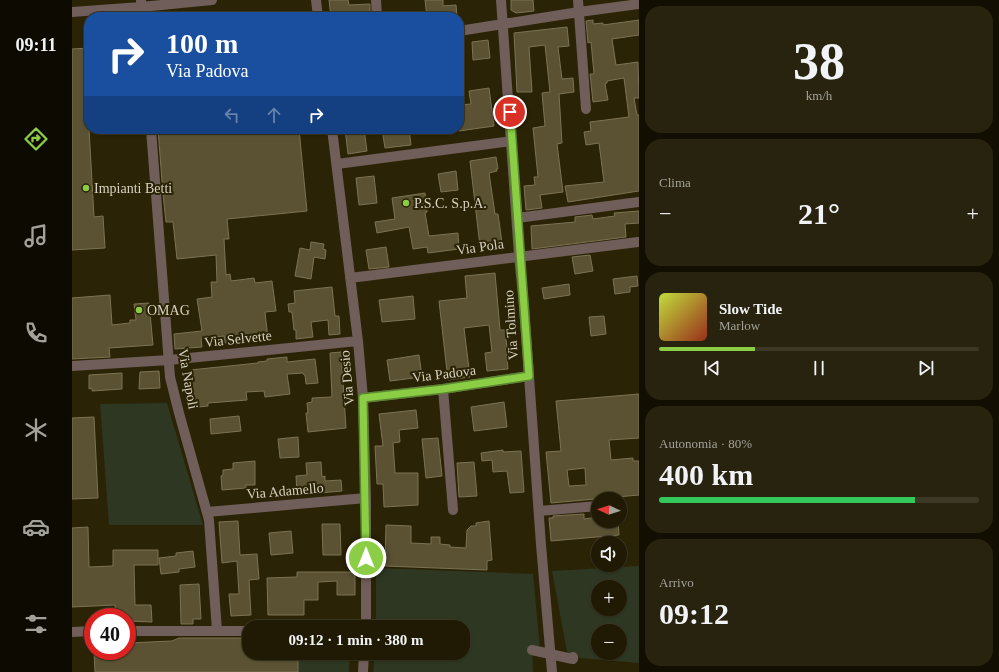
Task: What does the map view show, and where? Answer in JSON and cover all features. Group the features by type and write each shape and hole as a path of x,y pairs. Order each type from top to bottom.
{"street":[{"path":"72,12 141,8 212,0"},
{"path":"316,0 317,12"},
{"path":"376,0 377,12"},
{"name":"Via Tolmino","path":"501,0 519,256 552,672"},
{"path":"578,0 586,109"},
{"path":"464,30 639,4"},
{"name":"Via Napoli","path":"151,134 170,377 207,512 211,538 217,631"},
{"name":"Via Desio","path":"333,134 358,341 363,398 366,498 366,620"},
{"path":"337,164 512,141"},
{"path":"517,218 639,202"},
{"name":"Via Pola","path":"350,278 638,242"},
{"name":"Via Selvette","path":"72,366 169,360 358,341"},
{"name":"Via Padova","path":"363,398 443,389 529,376"},
{"path":"443,389 453,510"},
{"name":"Via Adamello","path":"207,512 366,498"},
{"path":"539,511 591,507"},
{"path":"72,632 84,631"},
{"path":"136,631 242,631"},
{"path":"532,650 573,659 573,657"},
{"path":"363,672 364,660"}],"green space":[{"path":"167,403 203,525 109,525 100,404"},
{"path":"639,566 639,663 604,660 627,660 627,624 591,624 591,659 568,657 552,571 591,569 591,572 627,572 627,567"},
{"path":"376,568 533,574 540,649 532,648 533,672 373,672 374,660 470,660 470,620 376,620"},
{"path":"293,660 350,660 349,672 292,672"}],"building":[{"path":"329,0 348,0 349,5 370,4 370,12 330,12"},
{"path":"425,0 443,0 443,6 456,5 457,12 426,12"},
{"path":"511,0 533,0 534,11 516,13 511,10"},
{"path":"593,20 593,24 603,23 603,25 639,20 639,35 612,39 616,65 638,62 639,98 634,98 637,115 639,115 639,191 568,202 565,186 604,182 599,143 586,145 584,132 591,131 590,122 629,117 624,78 607,81 605,84 608,100 593,102 590,74 594,74 591,42 588,43 586,21"},
{"path":"567,27 569,46 558,47 562,79 573,78 574,92 559,94 562,143 557,144 563,192 540,195 542,208 526,210 524,186 535,185 534,177 538,177 533,128 545,126 542,93 550,92 545,45 529,47 532,92 517,92 514,33"},
{"path":"488,40 490,58 473,60 472,42"},
{"path":"84,48 84,134 89,134 94,217 103,216 105,248 72,250 72,49"},
{"path":"489,88 494,126 464,130 464,105 471,104 469,91"},
{"path":"158,134 299,134 307,211 227,219 229,239 224,239 226,275 230,274 231,281 254,278 255,283 272,281 276,311 265,312 268,339 225,343 224,336 201,339 202,347 175,349 174,334 202,331 197,299 212,297 211,282 217,282 216,255 177,259 173,222 166,222"},
{"path":"346,134 365,134 367,151 348,154"},
{"path":"383,134 410,134 411,145 385,148"},
{"path":"496,157 498,169 496,169 497,171 489,173 495,214 498,214 502,243 480,246 470,161"},
{"path":"456,171 458,190 441,192 438,174"},
{"path":"374,176 377,203 359,205 356,178"},
{"path":"425,193 427,212 425,213 429,236 458,233 459,249 428,253 427,247 413,249 409,227 377,233 375,222 395,219 392,198"},
{"path":"639,211 639,223 625,224 626,237 532,249 531,226 575,222 575,217 592,215 593,219 615,216 614,213"},
{"path":"311,242 324,244 323,249 326,250 325,259 314,257 311,279 295,276 300,248 310,250"},
{"path":"386,247 389,267 369,269 366,250"},
{"path":"590,255 593,271 575,274 572,257"},
{"path":"495,273 500,330 505,330 508,369 487,371 485,353 492,352 489,325 464,328 470,377 448,380 439,301 467,298 465,276"},
{"path":"637,276 638,286 630,287 630,292 615,294 613,279"},
{"path":"569,284 570,295 544,299 542,288"},
{"path":"332,287 335,316 339,316 340,334 329,335 328,320 311,322 313,337 296,339 296,330 294,330 292,312 289,312 288,304 295,303 294,291"},
{"path":"110,295 112,325 130,323 130,320 136,320 134,304 149,303 153,345 109,348 110,357 72,359 72,298"},
{"path":"413,296 415,319 382,322 379,300"},
{"path":"604,316 606,334 591,336 589,317"},
{"path":"341,352 346,428 308,432 306,413 308,413 307,403 312,402 312,398 332,397 330,353"},
{"path":"419,355 422,377 390,381 387,360"},
{"path":"287,357 287,362 315,359 318,383 306,384 305,375 303,373 287,374 290,394 265,397 264,391 246,392 247,400 208,403 208,406 189,408 188,392 192,391 190,370 258,363 267,361 267,359"},
{"path":"159,371 160,388 139,389 140,372"},
{"path":"122,373 122,389 92,391 92,388 89,389 89,375"},
{"path":"639,394 639,438 609,440 611,460 633,458 633,461 639,461 639,495 627,496 627,492 591,492 591,499 551,503 546,452 561,451 556,401","holes":["585,468 586,485 569,486 567,470"]},
{"path":"504,402 507,427 474,431 471,407"},
{"path":"416,410 418,428 399,430 400,442 393,443 395,473 418,473 418,505 384,507 383,484 377,484 375,446 383,446 379,414"},
{"path":"239,416 241,431 211,434 210,419"},
{"path":"94,417 98,498 72,499 72,418"},
{"path":"298,437 299,457 280,458 278,439"},
{"path":"438,438 442,476 426,478 422,439"},
{"path":"503,450 503,452 521,451 524,492 510,493 507,471 493,472 492,460 482,461 481,453"},
{"path":"255,461 255,485 246,485 246,488 222,490 221,476 223,475 223,470 233,469 233,463"},
{"path":"321,462 322,477 325,476 325,481 341,480 342,491 297,495 296,476 307,475 306,463"},
{"path":"474,462 477,496 459,497 457,463"},
{"path":"584,514 584,519 591,518 591,528 618,528 619,535 591,536 591,537 551,541 549,518 553,518 553,516"},
{"path":"238,521 240,555 257,554 259,579 249,580 251,615 231,616 229,594 239,594 237,561 222,563 219,522"},
{"path":"489,521 492,560 487,561 487,570 385,566 386,525 411,526 411,543 431,544 431,537 440,537 440,544 450,545 450,547 466,548 467,530 471,526 476,526 476,523"},
{"path":"322,524 340,524 341,555 323,555"},
{"path":"88,527 89,567 113,566 113,550 158,550 158,565 134,565 135,605 151,605 152,622 136,621 136,608 115,608 115,605 72,607 72,528"},
{"path":"291,531 293,553 271,555 269,533"},
{"path":"193,551 195,567 179,569 179,572 161,574 159,558 176,556 176,553"},
{"path":"297,572 355,572 355,595 337,595 337,581 318,582 318,600 304,600 304,615 268,615 267,578 297,577"},
{"path":"199,584 201,619 193,619 193,624 181,624 180,585"},
{"path":"179,638 242,638 242,660 298,660 298,672 95,672 94,660 136,660 136,643 172,641"}],"place":[{"name":"Impianti Betti","path":"86,188"},
{"name":"P.S.C. S.p.A.","path":"406,203"},
{"name":"OMAG","path":"139,310"}],"route":[{"path":"366,558 363,398 443,389 529,376 519,256 510,112"}]}
